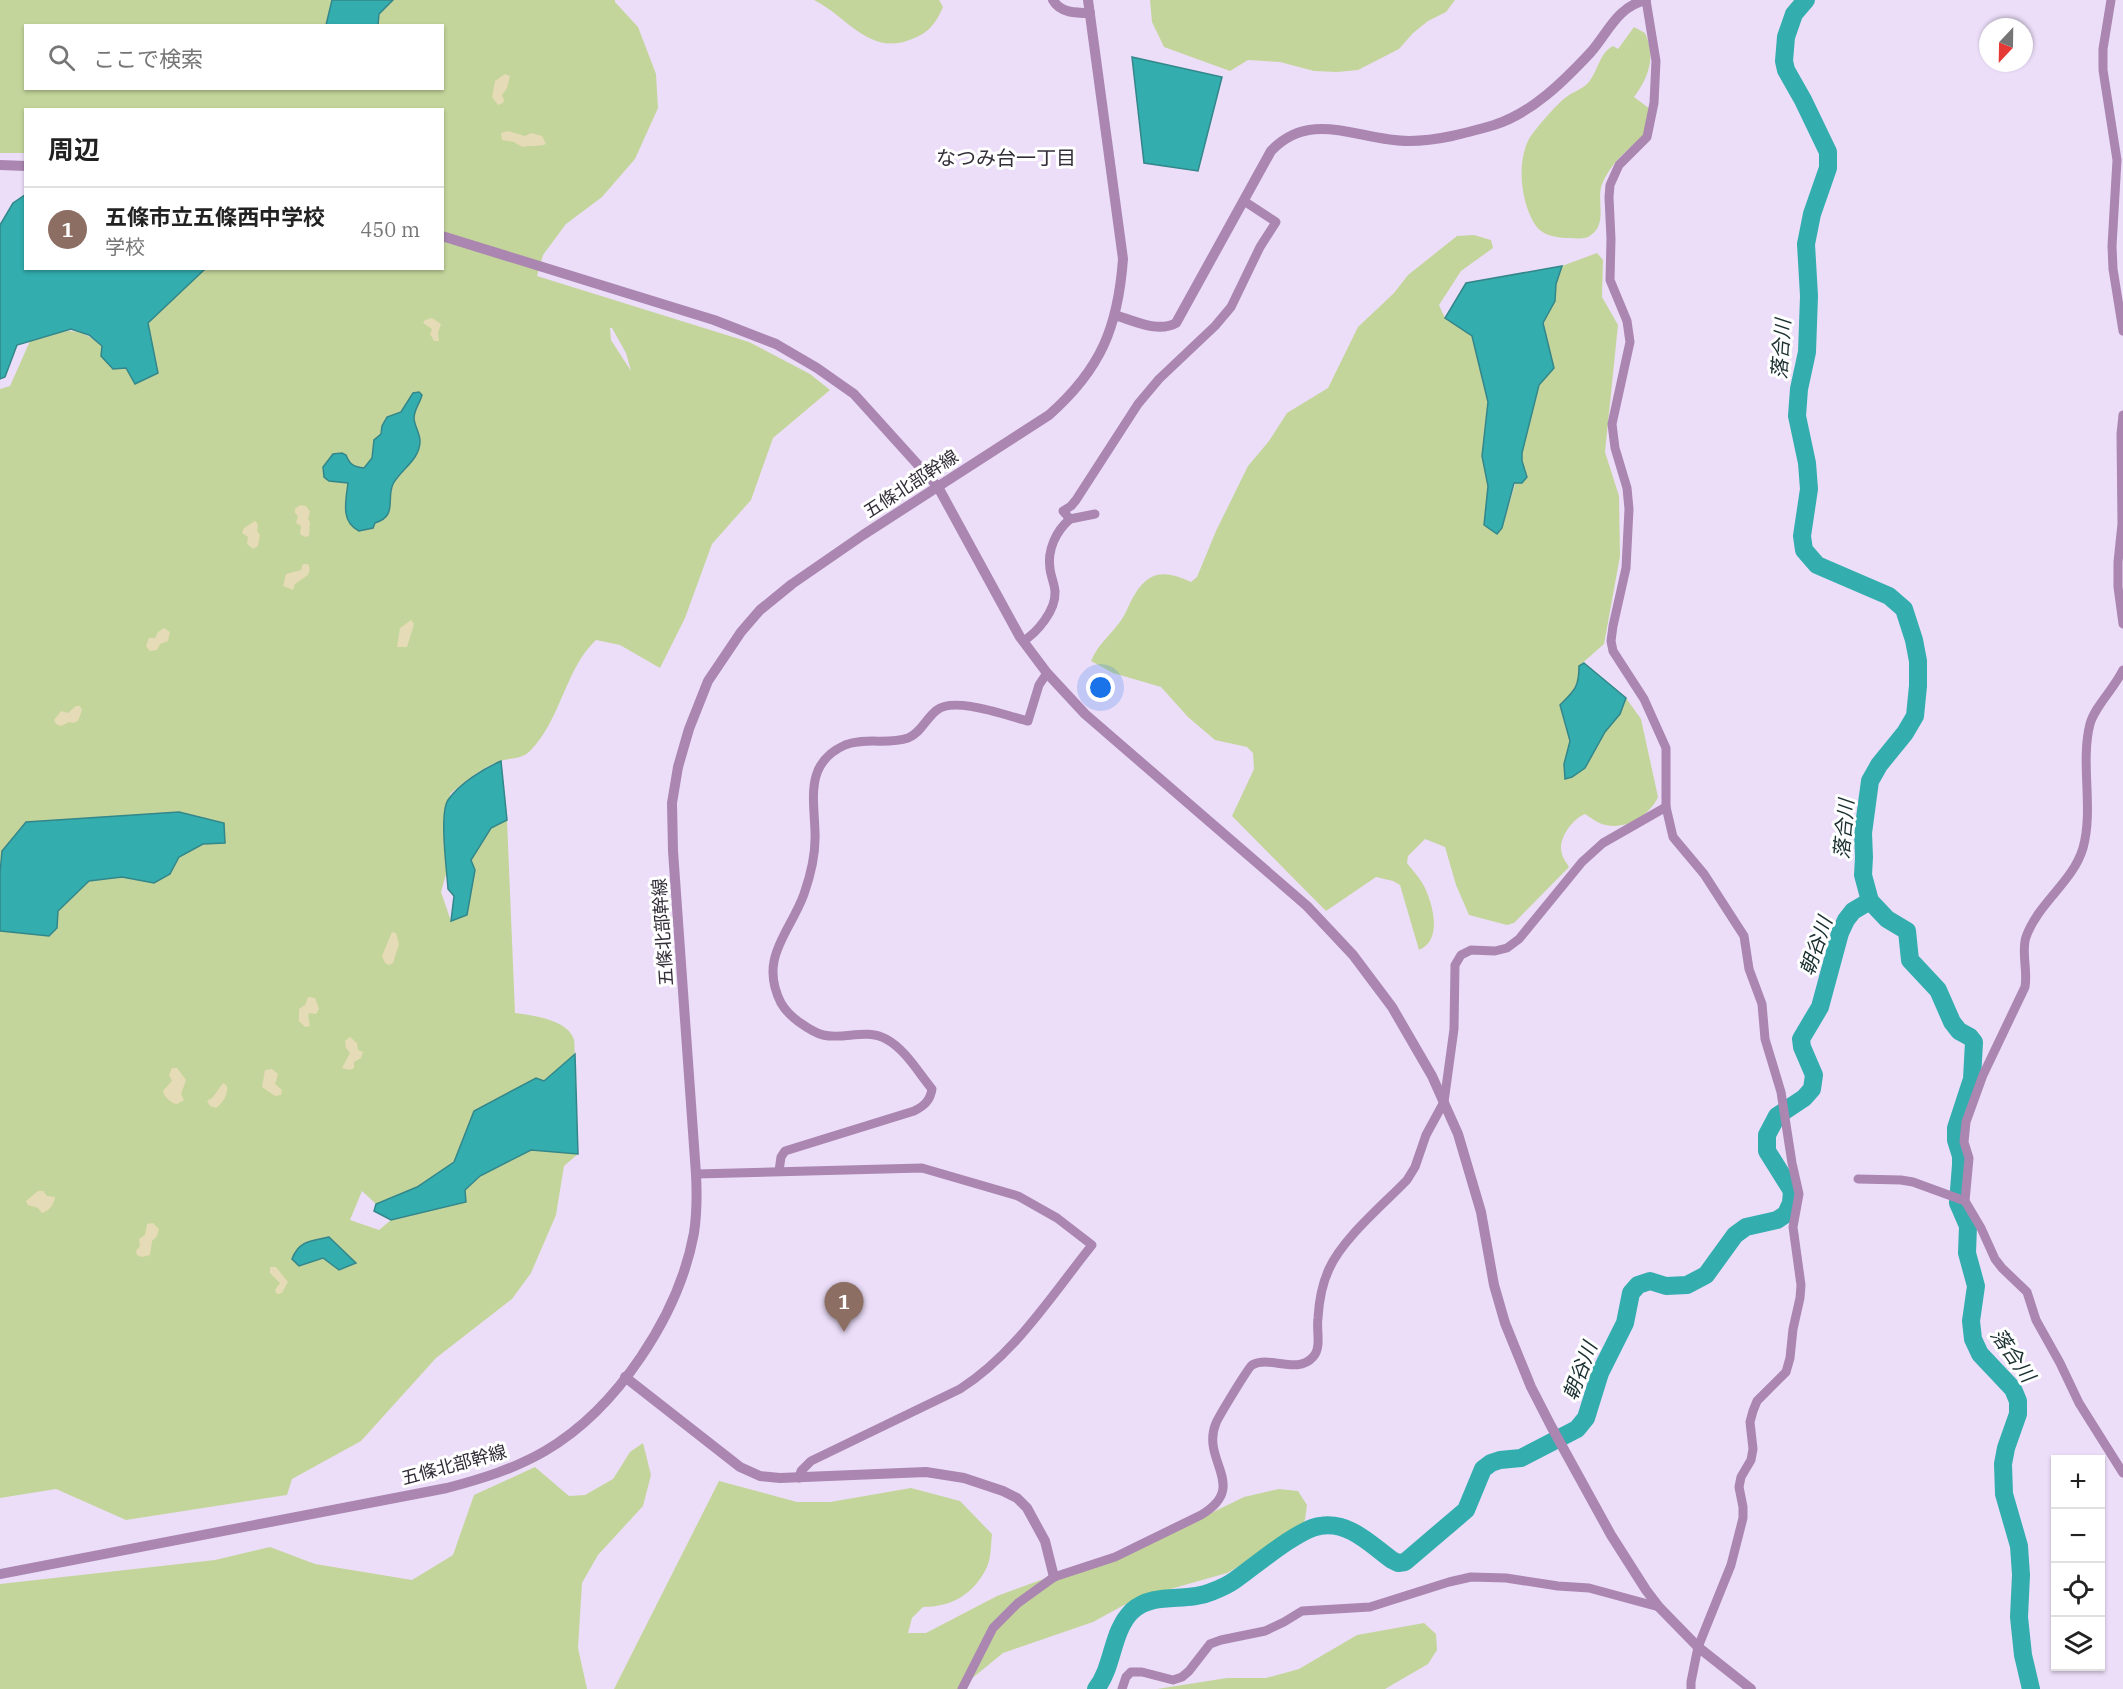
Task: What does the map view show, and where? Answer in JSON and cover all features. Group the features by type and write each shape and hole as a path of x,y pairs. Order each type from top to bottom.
{"street":[{"path":"1053,0 1065,11 1090,13"},
{"name":"五條北部幹線","path":"0,1574 479,1480 520,1465 546,1451 591,1417 642,1356 669,1306 685,1264 697,1206 673,851 672,803 678,767 695,712 708,681 741,632 760,610 792,584 863,535 1049,415 1086,378 1104,346 1115,315 1121,288 1122,247 1088,0"},
{"path":"1115,315 1152,326 1169,327 1176,323 1271,151 1279,142 1298,131 1313,128 1327,128 1391,140 1424,141 1484,128 1515,116 1551,91 1591,52 1617,15 1637,2 1646,0 1656,61 1654,103 1647,137 1619,165 1610,184 1609,197 1610,280 1630,332 1612,424 1615,448 1627,488 1629,509 1626,568 1611,641 1618,661 1644,699 1666,748 1666,807 1673,837 1704,874 1744,936 1749,969 1762,1004 1765,1039 1779,1085 1799,1194 1793,1227 1800,1272 1800,1298 1792,1329 1790,1358 1786,1372 1757,1401 1753,1411 1750,1422 1753,1449 1751,1460 1741,1477 1739,1487 1743,1518 1731,1565 1698,1647 1691,1689"},
{"path":"2111,0 2103,49 2103,70 2117,160 2112,246 2113,269 2123,331"},
{"path":"0,165 24,166"},
{"path":"1070,519 1063,511 1076,500 1138,404 1159,379 1215,326 1235,299 1260,247 1276,222 1244,201"},
{"path":"444,237 714,320 776,344 817,368 854,394 938,488 998,599 1023,641 1047,673 1085,714 1307,906 1373,979 1392,1006 1432,1076 1444,1102 1470,1172 1481,1212 1494,1285 1505,1323 1526,1376 1551,1426 1622,1554 1659,1607 1698,1647 1751,1689"},
{"path":"2123,415 2118,562 2118,587 2123,624"},
{"path":"1023,641 1039,630 1054,600 1055,593 1049,567 1055,537 1070,519 1095,514"},
{"path":"2123,670 2117,683 2096,710 2090,724 2086,832 2082,849 2071,871 2039,912 2026,938 2025,987 1983,1075 1963,1133 1969,1158 1965,1201 1981,1228 1995,1259 2027,1292 2036,1320 2079,1403 2123,1473"},
{"path":"779,1171 785,1151 914,1111 924,1106 931,1097 932,1089 897,1047 885,1039 873,1034 824,1035 808,1028 793,1018 782,1005 773,985 772,965 779,945 803,897 810,876 815,833 812,794 821,765 832,753 847,744 903,740 912,737 939,708 947,704 961,705 1028,721 1039,685 1047,673"},
{"path":"962,1689 993,1628 1018,1603 1054,1577 1115,1557 1201,1515 1220,1499 1224,1490 1212,1435 1216,1421 1251,1365 1262,1363 1297,1365 1306,1363 1315,1356 1318,1346 1317,1318 1322,1290 1337,1254 1407,1180 1415,1167 1426,1135 1444,1102 1454,1029 1455,965 1461,955 1471,950 1495,951 1507,948 1519,939 1589,856 1604,843 1666,807"},
{"path":"696,1173 922,1168 1018,1196 1057,1218 1092,1245 1011,1346 981,1375 952,1392 811,1461 801,1471 799,1478"},
{"path":"1858,1179 1901,1180 1965,1201"},
{"path":"625,1377 740,1467 769,1478 926,1472 964,1478 1003,1491 1017,1498 1028,1508 1046,1541 1054,1577"},
{"path":"1122,1689 1126,1677 1131,1672 1142,1672 1173,1680 1182,1677 1210,1644 1265,1631 1302,1611 1370,1607 1471,1577 1506,1578 1589,1588 1659,1607"}],"shaded area":[{"path":"0,0 615,0 638,27 656,74 658,108 635,159 602,197 566,224 543,255 537,276 749,342 810,374 830,390 773,438 751,500 712,544 685,618 660,668 620,645 596,640 577,665 549,725 530,751 520,757 500,761 486,767 450,794 453,849 441,892 451,921 467,915 475,870 471,860 491,828 507,820 515,1013 558,1023 571,1033 575,1054 544,1082 474,1111 454,1162 417,1187 376,1204 362,1191 350,1220 379,1230 391,1220 465,1202 465,1190 480,1176 531,1150 578,1154 564,1166 556,1215 531,1273 512,1299 436,1358 361,1441 292,1479 287,1495 126,1520 56,1489 0,1498 0,389 10,386 30,341 59,332 75,331 102,346 148,323 204,270 444,270 444,108 24,108 24,153 0,153","holes":["610,328 626,353 631,371 611,340"]},
{"path":"332,0 393,0 379,14 378,24 326,24"},
{"path":"814,0 939,0 943,7 935,23 923,34 897,43 883,43 859,32"},
{"path":"1150,0 1455,0 1446,12 1428,21 1399,49 1358,70 1337,72 1314,71 1280,62 1248,60 1230,71 1164,47 1152,22"},
{"path":"1634,27 1645,33 1650,50 1647,74 1634,97 1650,109 1644,137 1620,157 1606,176 1602,184 1600,218 1596,230 1589,237 1583,238 1551,236 1536,226 1527,206 1522,183 1522,160 1525,149 1540,124 1561,101 1588,83 1608,49 1613,46 1618,49"},
{"path":"1132,57 1222,77 1198,171 1144,163"},
{"path":"24,196 24,270 204,270 148,323 158,373 135,384 126,368 113,369 101,356 102,346 89,335 71,329 17,345 5,377 0,379 0,225 13,203"},
{"path":"1474,235 1491,240 1493,248 1461,271 1439,305 1445,318 1472,335 1488,402 1482,456 1488,486 1484,525 1496,534 1502,528 1522,461 1539,385 1554,368 1543,323 1554,301 1556,284 1562,266 1597,253 1603,260 1602,297 1618,325 1605,452 1619,496 1620,556 1604,644 1579,666 1575,689 1560,706 1570,742 1564,764 1585,768 1605,732 1620,714 1626,698 1641,719 1658,797 1649,810 1629,823 1614,826 1603,824 1585,814 1575,820 1564,837 1561,848 1569,867 1514,923 1507,925 1469,915 1456,885 1445,847 1425,839 1408,856 1407,863 1424,886 1433,912 1434,930 1426,945 1419,950 1400,885 1376,877 1326,911 1232,816 1254,769 1253,753 1247,747 1215,740 1188,717 1161,687 1113,673 1091,661 1100,645 1121,620 1135,594 1147,580 1160,574 1191,582 1197,577 1216,531 1248,466 1269,441 1287,413 1328,388 1358,327 1394,293 1408,275 1457,236"},
{"path":"1562,266 1556,284 1555,301 1543,323 1554,368 1539,385 1522,453 1527,477 1522,483 1514,483 1502,528 1497,534 1484,525 1488,486 1482,456 1488,402 1472,336 1445,318 1466,283"},
{"path":"419,392 422,395 414,418 420,441 417,454 393,484 387,516 375,523 373,528 359,531 349,522 347,516 348,483 329,481 324,477 323,467 333,454 342,453 353,465 364,468 372,458 374,440 381,434 387,417 401,412 413,393"},
{"path":"1584,663 1626,698 1620,714 1605,732 1585,768 1565,779 1564,764 1570,741 1560,705 1575,688 1579,666"},
{"path":"501,761 507,820 491,828 471,860 475,870 467,915 451,921 454,896 448,889 444,830 445,807 448,800 465,782"},
{"path":"179,812 224,823 225,843 203,844 179,857 170,874 154,883 122,877 89,881 58,911 57,928 49,936 0,931 2,851 26,822"},
{"path":"575,1054 578,1154 531,1150 480,1176 465,1190 466,1202 391,1220 374,1211 376,1204 417,1187 454,1162 474,1111 536,1078 544,1081"},
{"path":"329,1237 356,1263 339,1270 323,1258 299,1266 292,1259 302,1245"},
{"path":"643,1443 651,1475 643,1506 598,1555 582,1583 578,1648 587,1689 0,1689 0,1584 215,1560 270,1547 315,1564 412,1580 453,1555 474,1495 535,1467 569,1496 585,1495 613,1479 630,1452"},
{"path":"719,1481 797,1502 830,1502 911,1488 960,1501 992,1534 987,1567 976,1585 961,1597 943,1605 923,1607 912,1618 908,1633 926,1633 997,1596 1170,1533 1244,1497 1279,1489 1298,1491 1307,1505 1305,1520 1296,1533 1227,1573 1135,1599 1093,1622 1003,1653 959,1689 614,1689"},
{"path":"1424,1623 1436,1634 1437,1650 1428,1664 1385,1689 1157,1689 1227,1678 1266,1678 1299,1669 1357,1635"}],"sand":[{"path":"505,74 510,76 507,88 502,95 503,103 498,105 492,97 495,81"},
{"path":"508,131 525,136 531,133 542,136 546,144 522,147 514,142 502,140 501,133"},
{"path":"432,318 441,324 438,333 439,341 434,341 430,334 432,329 423,323"},
{"path":"300,505 306,506 310,512 309,536 305,537 300,534 301,526 296,523 298,516 295,509"},
{"path":"255,521 258,524 257,531 260,535 258,546 253,549 247,544 248,537 242,533 244,528"},
{"path":"303,564 308,564 310,569 308,575 295,584 293,590 283,586 286,574 301,570"},
{"path":"411,620 414,624 407,647 397,647 400,628"},
{"path":"164,628 170,632 168,641 160,644 157,650 150,651 146,646 149,638 155,638"},
{"path":"76,706 80,706 82,710 78,721 61,726 56,724 54,720 61,711 68,713"},
{"path":"392,932 396,933 399,944 393,963 389,965 385,963 382,956"},
{"path":"308,997 315,998 319,1009 316,1014 308,1015 310,1026 305,1027 299,1021 299,1009 305,1005"},
{"path":"350,1037 357,1043 358,1050 363,1052 361,1058 354,1062 354,1068 350,1070 342,1068 350,1053 345,1041"},
{"path":"172,1068 177,1068 186,1080 181,1094 184,1100 177,1104 168,1099 163,1091 172,1081 169,1075"},
{"path":"272,1069 278,1074 275,1084 282,1090 281,1095 275,1096 262,1087 265,1070"},
{"path":"223,1083 227,1086 225,1098 216,1108 210,1106 207,1101 213,1097"},
{"path":"38,1191 55,1197 51,1207 42,1213 38,1208 28,1205 26,1201"},
{"path":"153,1223 159,1229 152,1241 150,1255 142,1257 137,1255 136,1251 140,1246 139,1239 145,1235 147,1224"},
{"path":"270,1267 276,1267 288,1282 282,1293 277,1294 275,1290 280,1283 270,1273"}],"waterway":[{"name":"落合川","path":"1806,0 1794,14 1786,37 1784,61 1786,70 1828,152 1828,168 1812,214 1806,244 1809,296 1807,352 1799,389 1797,416 1807,463 1809,489 1802,536 1804,550 1817,565 1889,596 1904,609 1914,640 1918,661 1915,716 1870,781 1863,833 1863,875 1870,901 1887,919 1907,931 1910,960 1938,990 1952,1022 1959,1031 1974,1042 1972,1079 1956,1128 1956,1140 1961,1156 1958,1203 1968,1226 1967,1253 1976,1286 1971,1321 1973,1339 1980,1354 2013,1389 2018,1401 2018,1414 2003,1464 2004,1494 2019,1546 2021,1575 2019,1617 2023,1655 2031,1689"},
{"name":"朝谷川","path":"1096,1689 1102,1680 1125,1619 1141,1605 1160,1599 1201,1595 1220,1588 1300,1534 1320,1526 1331,1525 1350,1530 1392,1560 1398,1563 1405,1562 1466,1510 1483,1469 1500,1460 1521,1458 1577,1429 1586,1418 1600,1373 1625,1323 1631,1293 1638,1285 1650,1281 1666,1286 1687,1285 1706,1275 1735,1235 1746,1227 1777,1220 1786,1214 1791,1203 1792,1191 1767,1151 1767,1135 1777,1116 1804,1098 1812,1089 1814,1075 1801,1039 1820,1007 1840,933 1846,920 1853,911 1870,901"}],"place":[{"name":"五條市立五條西中学校","path":"844,1332"}],"district":[{"name":"なつみ台一丁目","path":"1006,158"}]}
